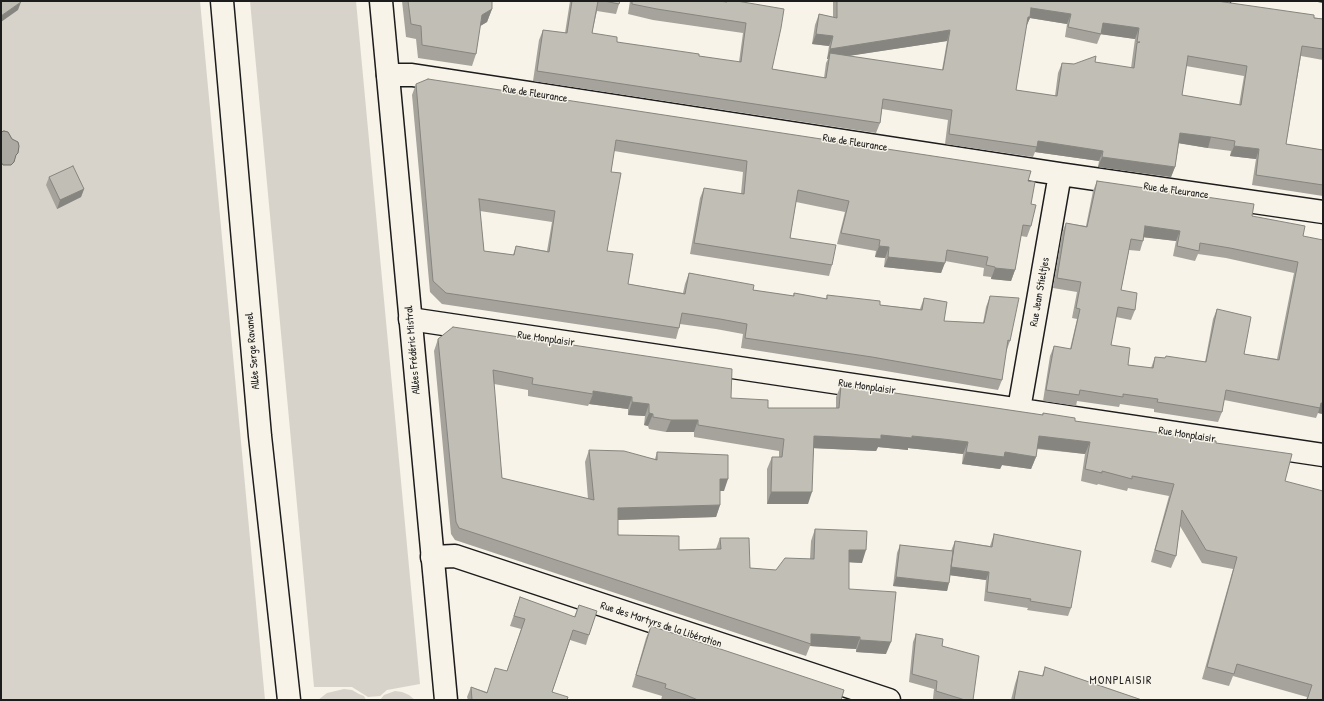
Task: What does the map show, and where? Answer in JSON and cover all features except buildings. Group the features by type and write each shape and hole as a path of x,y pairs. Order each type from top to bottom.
{"street":[{"name":"Allée Serge Ravanel","path":"222,1 260,436 289,700"},
{"name":"Allées Frédéric Mistral","path":"381,1 446,700"},
{"path":"1242,1 1323,14"},
{"name":"Rue de Fleurance","path":"388,75 412,75 1060,174 1323,212"},
{"name":"Rue Jean Stieltjes","path":"1019,409 1060,174"},
{"name":"Rue Monplaisir","path":"410,319 1323,455"},
{"name":"Rue des Martyrs de la Libération","path":"432,557 455,556 889,700"}],"shaded area":[{"path":"1,1 200,1 265,700 1,700"},
{"path":"250,1 356,1 420,684 387,690 380,696 368,697 352,687 314,687"},
{"path":"1,132 8,132 12,139 18,142 19,146 18,153 11,165 3,165 1,162"},
{"path":"344,689 352,690 364,696 366,700 318,700 327,693"},
{"path":"395,691 409,695 415,700 380,700 384,695"}],"district":[{"name":"MONPLAISIR","path":"1121,681"}]}
